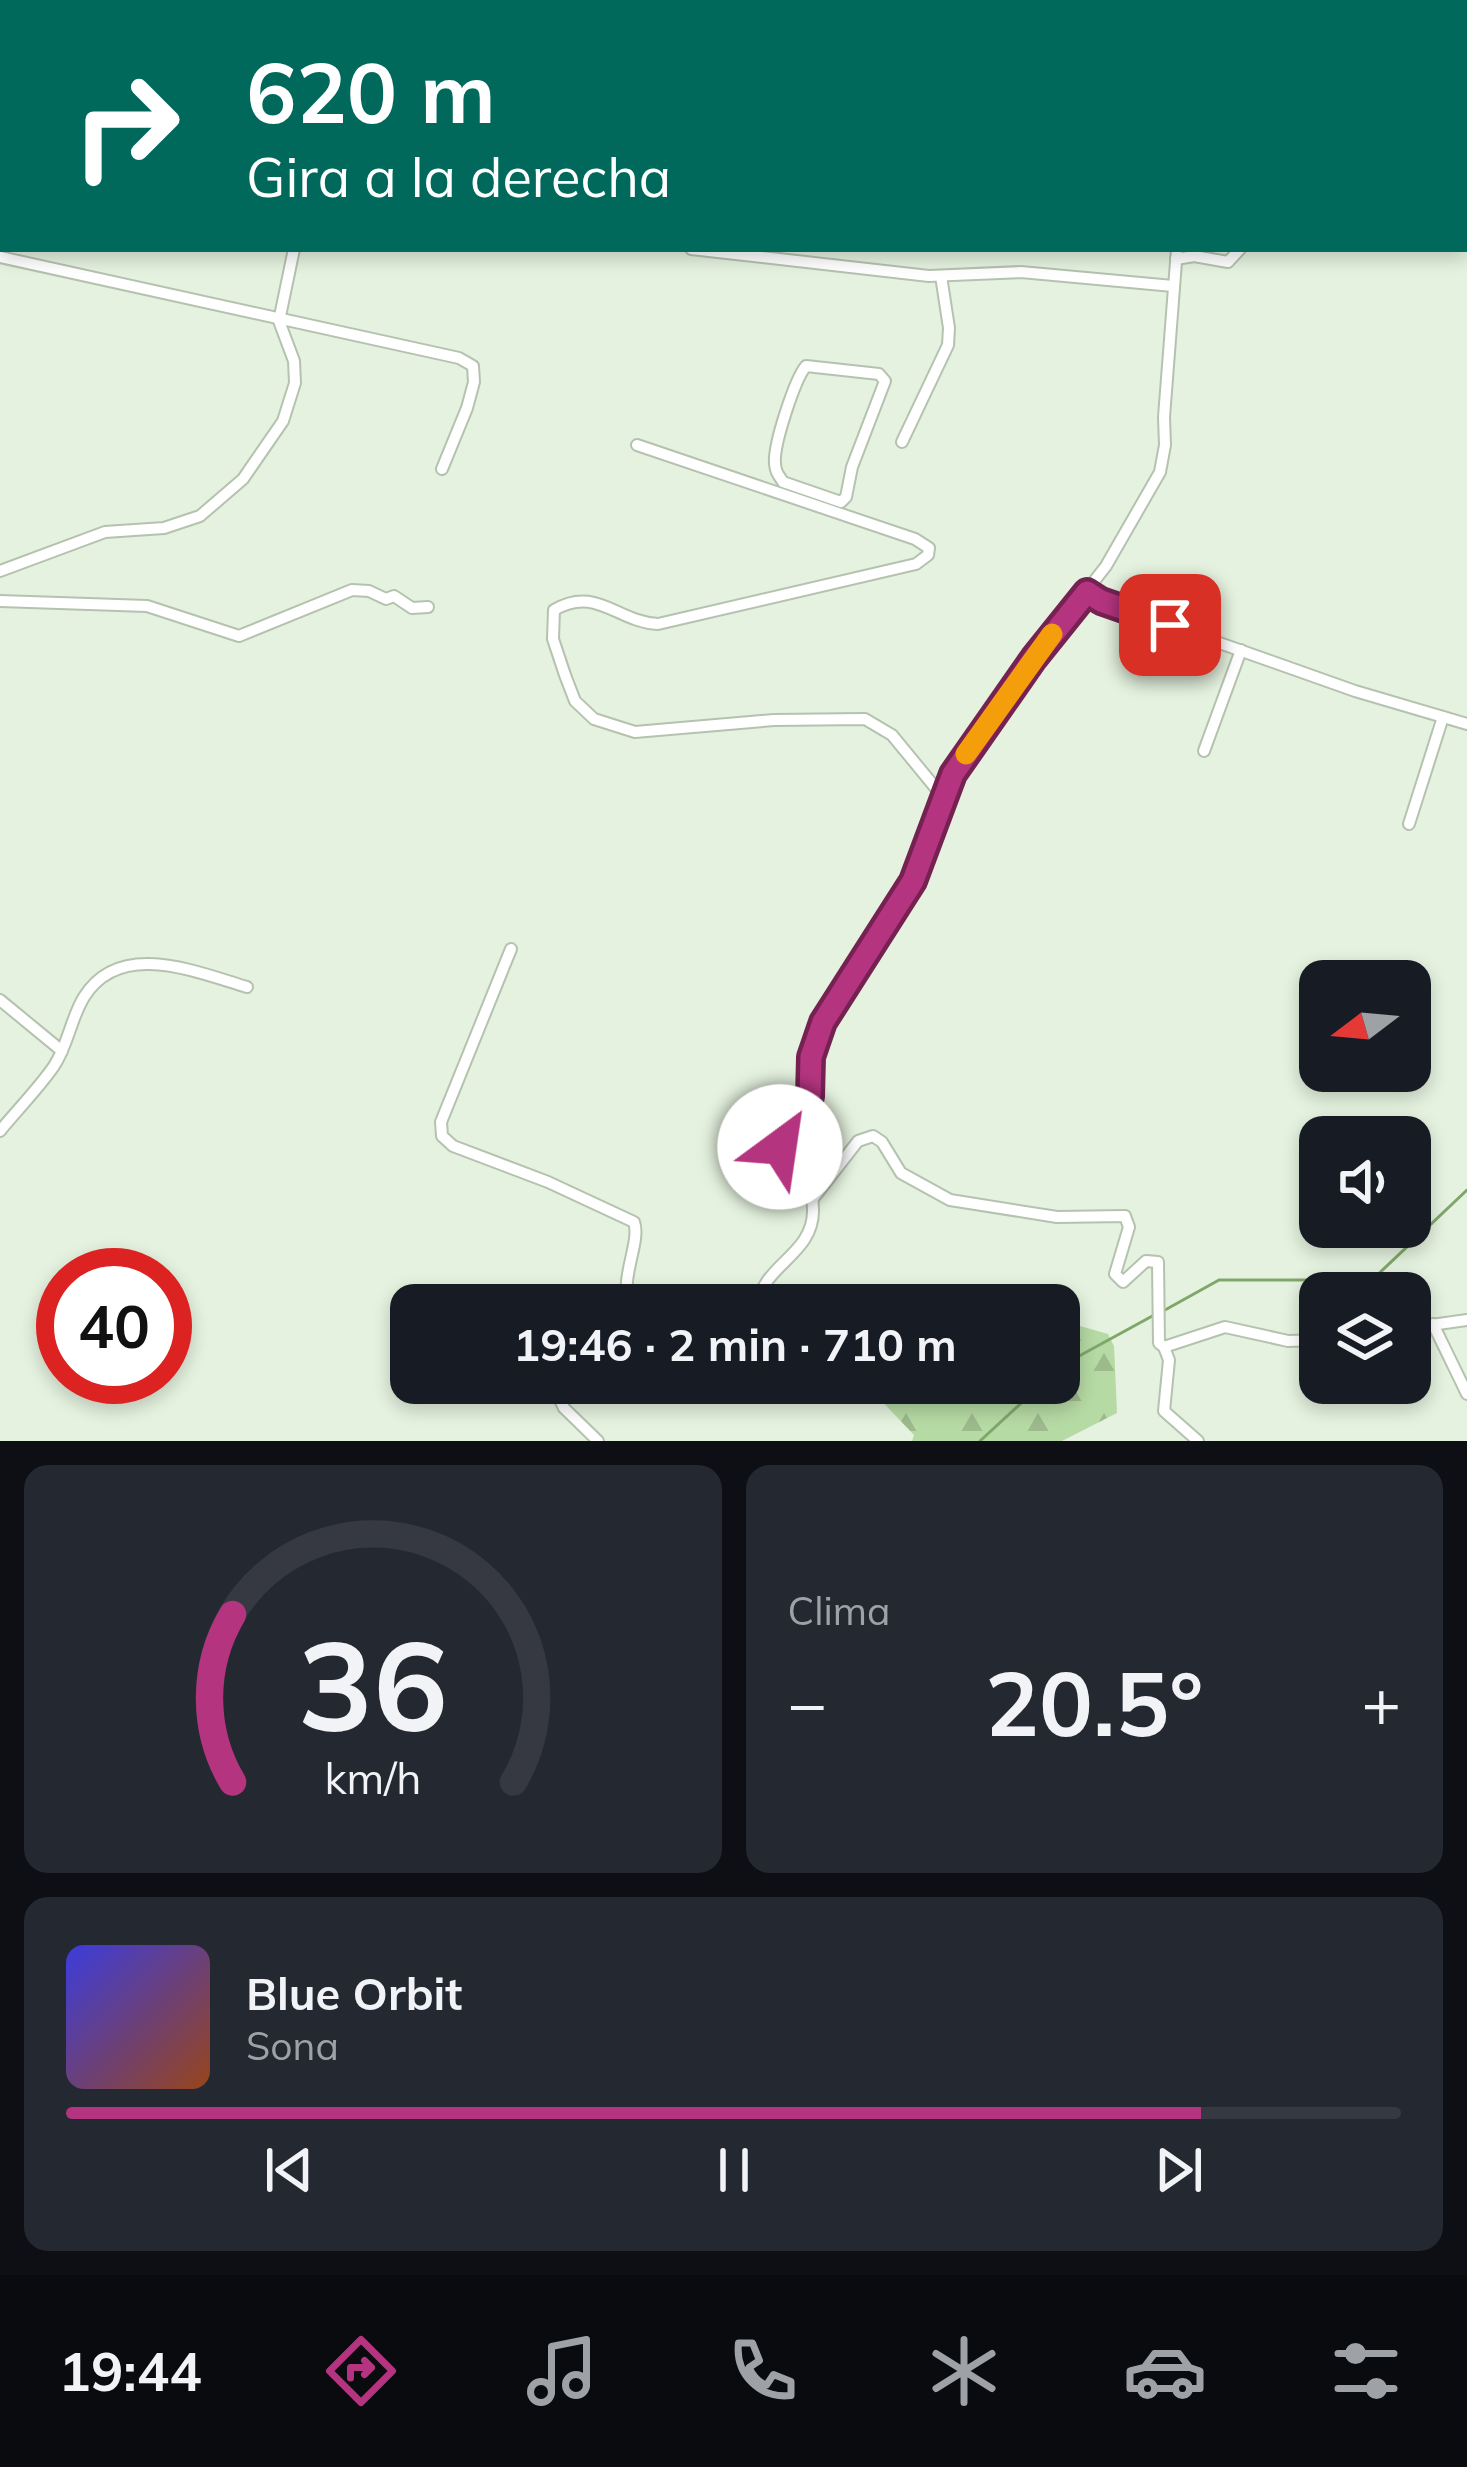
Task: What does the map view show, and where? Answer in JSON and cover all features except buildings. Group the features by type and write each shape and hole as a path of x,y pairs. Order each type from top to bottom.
{"street":[{"path":"0,571 105,532 164,528 200,516 243,479 284,421 295,383 294,361 278,321 293,252"},
{"path":"719,252 941,276 1021,272 1173,286"},
{"path":"762,1284 798,1250 812,1226 812,1200 802,1171 780,1147 779,1136 810,1097 811,1057 823,1022 905,896 930,844 953,774 1122,542 1164,460 1177,254 1226,262 1238,252"},
{"path":"0,257 459,358 473,366 474,382 442,469"},
{"path":"902,442 948,345 950,328 941,276"},
{"path":"637,445 799,493 841,502 884,377 802,368 775,462 783,482 799,493 924,543 928,555 916,564 658,625 595,602 570,601 554,610 552,626 575,700 594,719 635,732 774,720 865,719 892,735 943,797"},
{"path":"0,601 121,602 239,636 352,590 394,596 412,608 428,607"},
{"path":"1087,592 1241,650 1467,724"},
{"path":"1204,751 1241,650"},
{"path":"1409,824 1443,717"},
{"path":"511,950 441,1122 442,1136 453,1146 634,1222 637,1232 624,1284"},
{"path":"0,1131 62,1051 82,999 102,976 116,969 161,964 247,987"},
{"path":"0,1000 62,1051"},
{"path":"812,1200 858,1142 873,1136 901,1173 950,1200 1058,1217 1120,1213 1129,1227 1115,1274 1124,1282 1146,1261 1158,1262 1159,1342 1169,1370 1164,1411 1198,1441"},
{"path":"1467,1320 1433,1324 1467,1394"},
{"path":"1164,1347 1225,1327 1299,1341"},
{"path":"562,1404 598,1441"}],"green space":[{"path":"1080,1326 1108,1334 1114,1346 1117,1413 1062,1441 912,1441 914,1435 884,1404 1080,1404"}],"waterway":[{"path":"1165,1310 1219,1280 1372,1280 1467,1190"},
{"path":"1080,1356 1156,1314"},
{"path":"980,1441 1020,1404"}],"slow traffic":[{"path":"966,754 1052,634"}],"route":[{"path":"780,1147 779,1136 810,1097 811,1057 823,1022 913,881 953,774 1058,626 1087,592 1170,625"}]}
